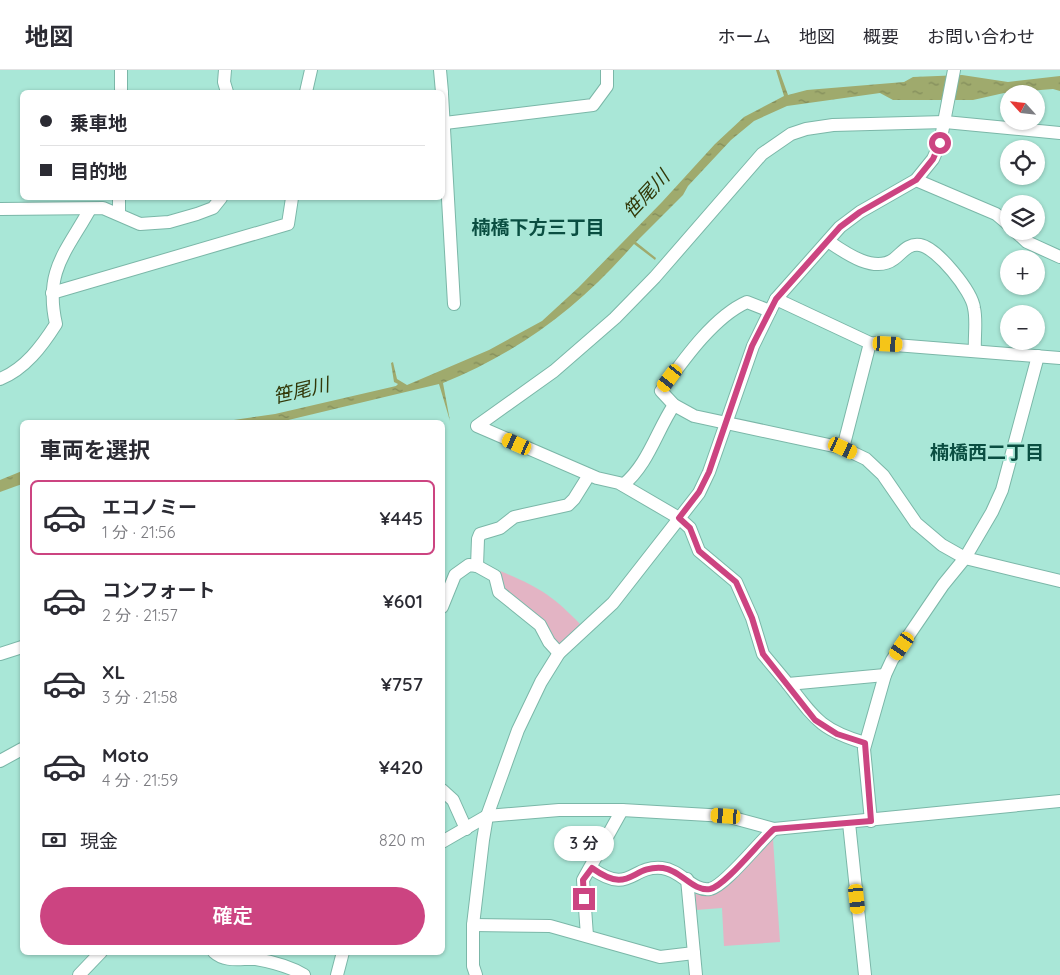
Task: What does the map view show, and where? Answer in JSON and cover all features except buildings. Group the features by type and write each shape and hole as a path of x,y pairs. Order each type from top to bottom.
{"street":[{"path":"121,70 121,90"},
{"path":"225,70 224,82 226,90"},
{"path":"306,90 311,70"},
{"path":"440,70 442,90"},
{"path":"446,123 593,105 607,86 607,70"},
{"path":"476,975 473,966 473,925 488,816 518,730 541,682 559,653 613,603 699,492 709,472 752,346 776,299 840,227 860,212 916,180 933,159 940,143 954,70"},
{"path":"445,116 454,304"},
{"path":"865,743 826,728 815,720 763,654 752,618 736,582 699,551 690,528 679,518 623,485 589,475 477,426 555,370 615,318 655,277 762,154 791,134 806,129 834,125 945,119 1060,133"},
{"path":"916,180 1000,217"},
{"path":"119,200 119,214"},
{"path":"0,209 103,208 140,224 169,222 213,208 219,200"},
{"path":"52,293 288,224 292,200"},
{"path":"0,379 8,376 27,361 41,346 56,324 52,283 66,246 90,209"},
{"path":"1025,240 1060,257"},
{"path":"828,241 858,261 885,263 893,260 911,245 920,245 927,248 953,270 974,306 974,350"},
{"path":"776,299 870,342 1060,358"},
{"path":"770,312 747,302 733,310 709,332 660,391 674,404 694,416 843,448 866,459 883,475 916,523 942,544 965,558 1060,581"},
{"path":"843,448 870,342"},
{"path":"871,821 865,743 885,675 892,660 943,585 965,558 992,512 1002,490 1038,356"},
{"path":"623,485 640,468 661,424 674,404"},
{"path":"477,566 477,544 480,534 500,528 514,517 568,505 589,475"},
{"path":"446,582 469,565 477,566 494,576 499,592 540,625 549,642 559,653"},
{"path":"0,654 20,648"},
{"path":"788,684 885,675"},
{"path":"0,761 20,751"},
{"path":"445,793 453,800 466,829"},
{"path":"445,840 488,816 559,810 622,810 726,816 774,829 1060,802"},
{"path":"587,936 583,880 592,868 622,810"},
{"path":"849,822 865,975"},
{"path":"592,868 613,880 621,880 655,868 675,872 696,887 710,889 719,884 774,829"},
{"path":"687,879 696,975"},
{"path":"473,925 550,926 660,956 694,953"},
{"path":"80,975 98,955"},
{"path":"220,955 230,960 253,959 274,962 304,975"},
{"path":"337,975 342,955"}],"shaded area":[{"path":"500,571 544,593 580,624 560,646 506,592"},
{"path":"773,839 780,942 724,946 722,908 696,910 695,894 711,895 726,887"}],"water":[{"path":"776,70 779,70 788,95 807,90 904,82 913,77 962,75 1008,82 1060,76 1060,91 1045,90 1045,85 1000,85 1000,94 973,100 893,100 880,93 787,106 754,121 731,140 688,186 683,195 636,242 656,258 655,260 634,244 592,288 547,325 498,357 443,383 450,421 439,384 288,420 234,420 275,414 396,386 398,384 394,382 391,363 393,362 397,379 407,385 489,350 542,321 579,287 662,202 715,144 744,117 784,96"},
{"path":"20,472 20,485 0,492 0,480"}],"district":[{"name":"楠橋下方三丁目","path":"538,227"},
{"name":"楠橋西二丁目","path":"987,452"}],"route":[{"path":"584,899 583,880 592,868 604,877 621,880 655,868 664,868 684,876 696,887 710,889 725,880 764,837 774,829 871,821 865,743 837,734 815,720 763,654 752,618 736,582 699,551 690,528 679,518 699,492 709,472 752,346 776,299 840,227 860,212 916,180 933,159 940,143"}],"water label":[{"name":"笹尾川","path":"646,194"},
{"name":"笹尾川","path":"301,390"}]}
